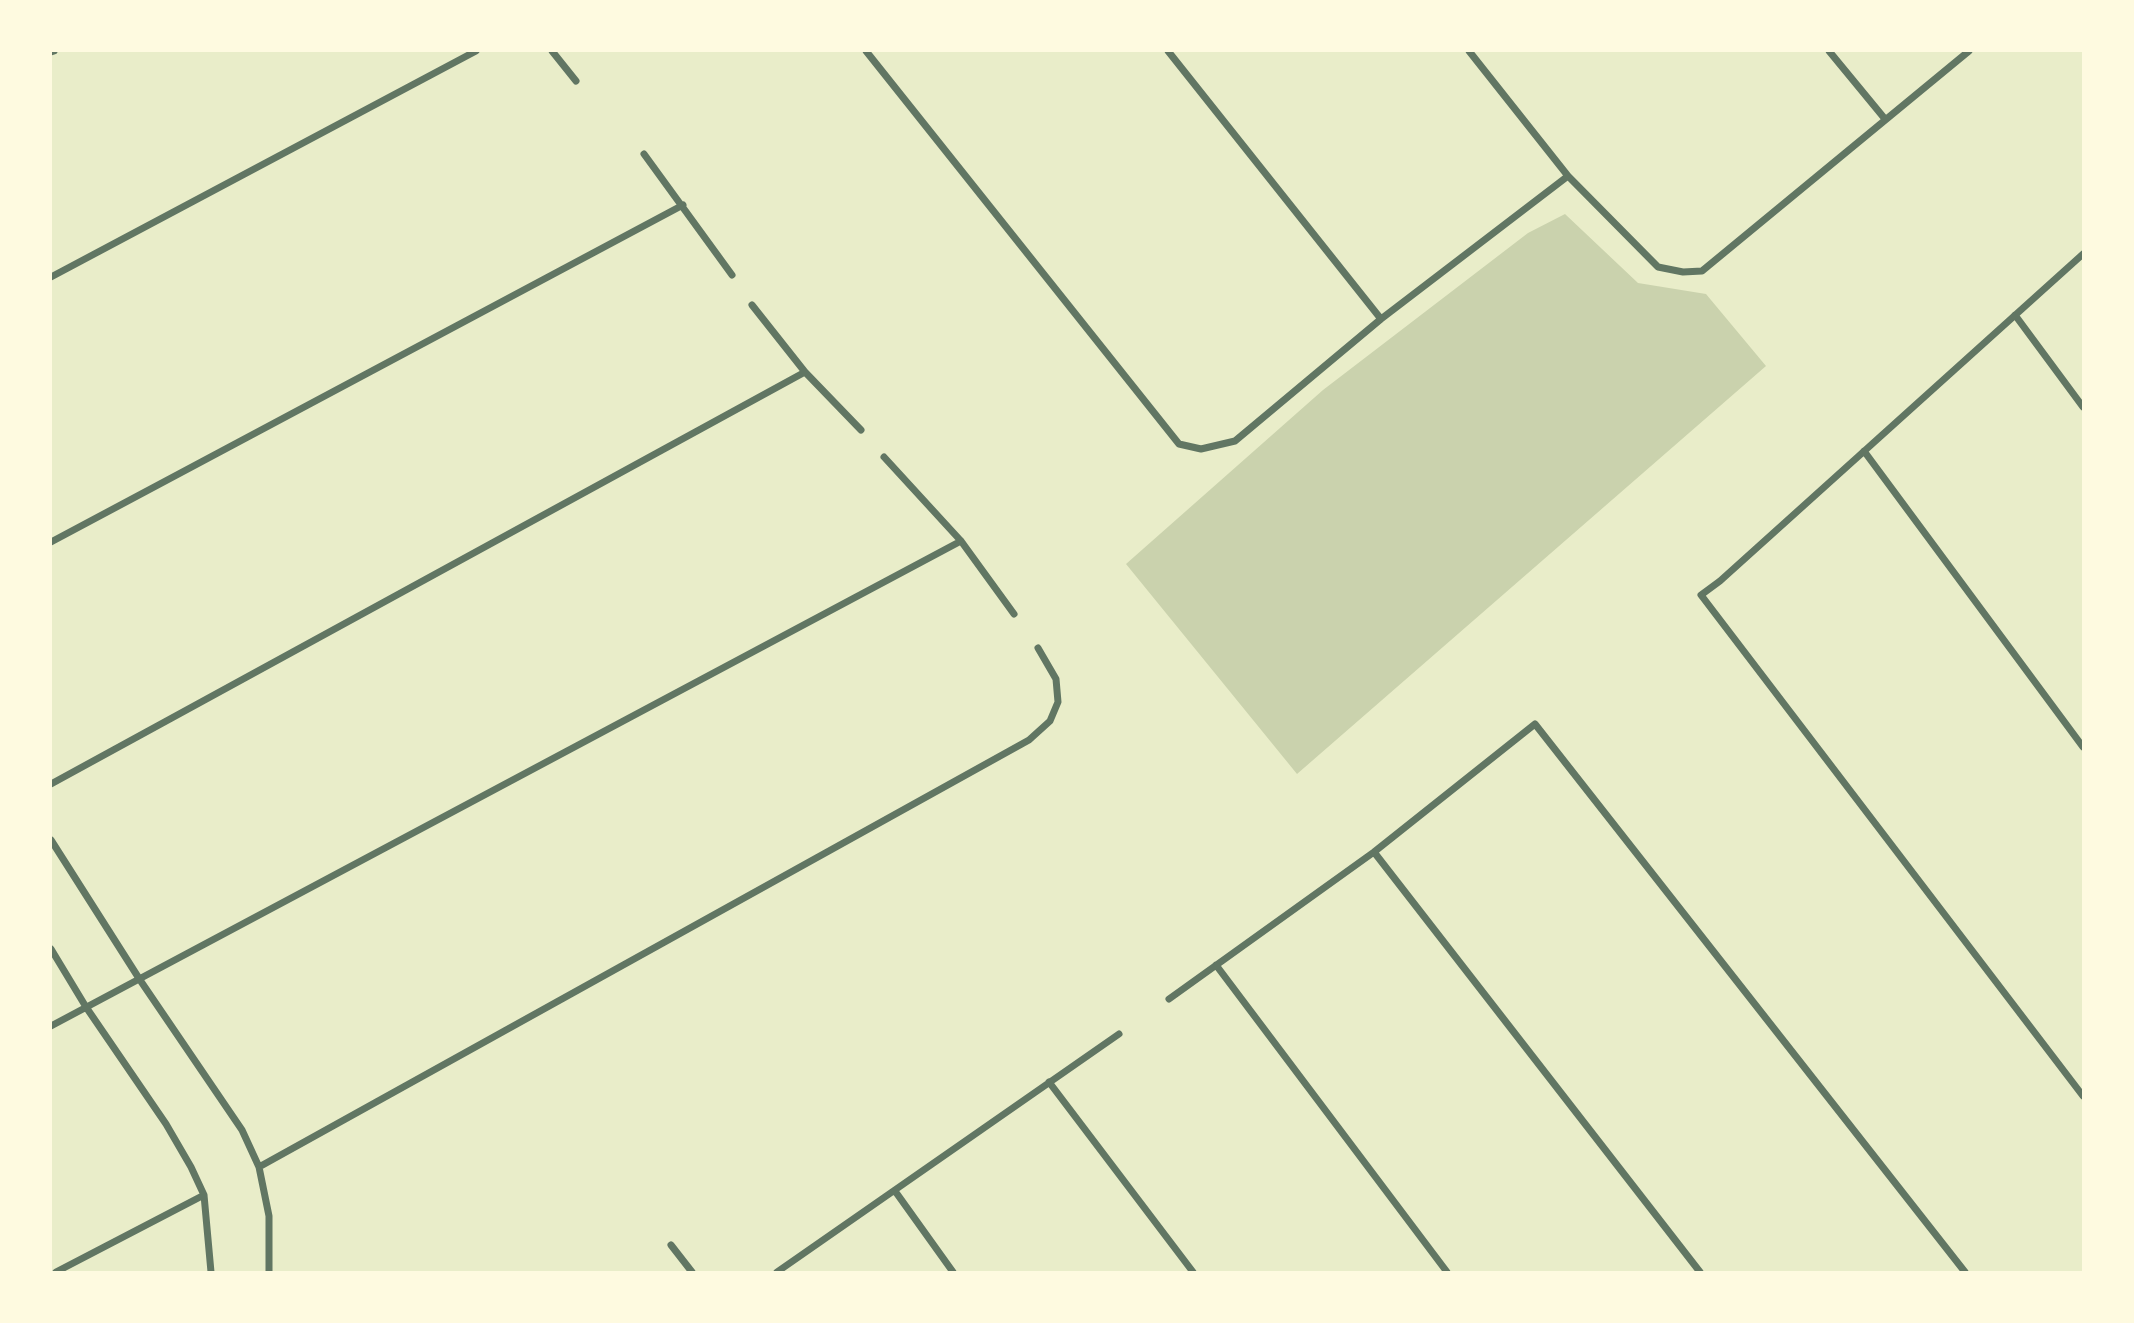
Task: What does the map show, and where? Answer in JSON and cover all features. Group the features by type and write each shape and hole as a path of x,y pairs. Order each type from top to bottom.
{"street":[{"path":"51,277 476,51"},
{"path":"552,51 576,81"},
{"path":"866,51 1179,444 1201,449 1235,441 1381,319 1568,176"},
{"path":"1168,51 1381,319"},
{"path":"1469,51 1568,176 1657,267 1683,272 1702,271 1969,51"},
{"path":"1829,51 1885,119"},
{"path":"643,154 732,275"},
{"path":"51,542 682,205"},
{"path":"2083,254 1720,582 1701,596 2083,1096"},
{"path":"752,304 805,372 861,430"},
{"path":"2015,315 2083,407"},
{"path":"51,784 805,372"},
{"path":"1864,451 2083,747"},
{"path":"884,457 961,541 1014,614"},
{"path":"51,1026 961,541"},
{"path":"259,1167 1029,740 1050,721 1058,702 1056,679 1038,648"},
{"path":"1169,999 1374,852 1535,724 1965,1272"},
{"path":"51,840 139,980 242,1130 259,1167 269,1216 269,1272"},
{"path":"1374,852 1700,1272"},
{"path":"51,949 86,1007 166,1124 191,1167 204,1195 211,1272"},
{"path":"1216,965 1447,1272"},
{"path":"777,1272 1119,1034"},
{"path":"1049,1082 1193,1272"},
{"path":"895,1191 953,1272"},
{"path":"56,1272 204,1195"},
{"path":"671,1245 692,1272"}],"green space":[{"path":"1565,214 1638,283 1706,294 1766,366 1297,774 1126,564 1323,390 1528,233"}]}
